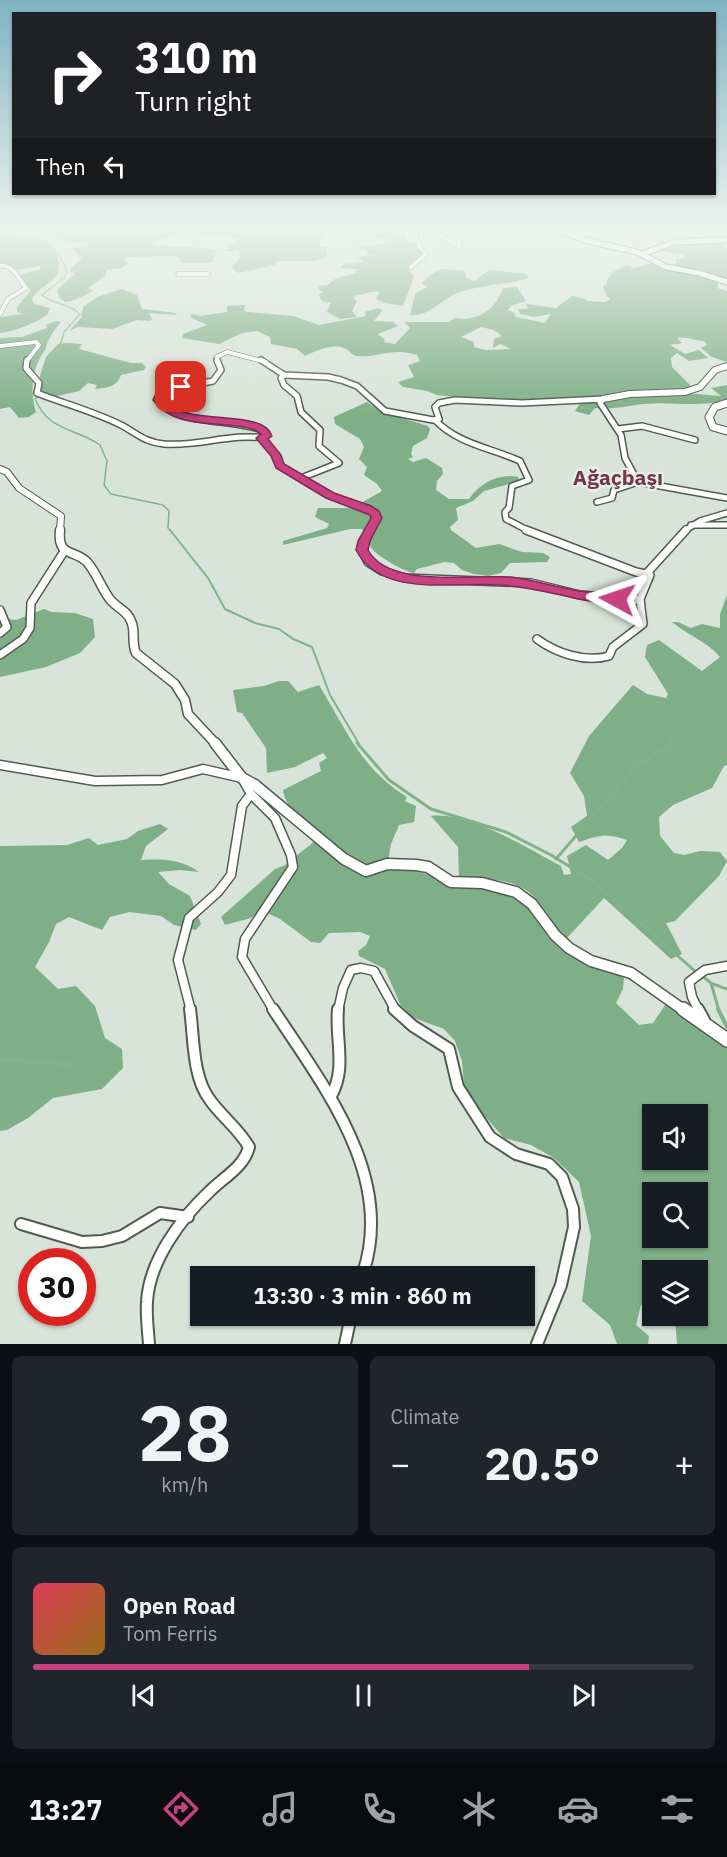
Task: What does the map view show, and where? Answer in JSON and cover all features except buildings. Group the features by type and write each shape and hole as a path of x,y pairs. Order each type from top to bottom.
{"main road":[{"path":"727,403 715,407 709,417 713,426 727,431"}],"street":[{"path":"0,314 3,312 3,303 6,299 25,289"},
{"path":"0,346 30,342 39,344 25,358 27,372 39,383 37,393 122,426 143,440 164,444 185,445 214,442 244,435 261,438 266,436 265,431 248,424 175,415 164,407 158,397 160,393 171,388 206,384 218,377 221,370 217,357 227,352 267,362 284,375 328,377 341,380 357,386 385,411 435,420 440,427 462,441 475,443 520,461 529,480 512,486 509,508 505,512 509,521 530,532 636,572 647,573"},
{"path":"435,420 439,419 435,407 439,403 455,400 522,403 685,392 700,387 715,370 727,366"},
{"path":"284,375 282,382 295,391 301,401 302,412 320,430 320,446 339,463 301,478"},
{"path":"603,399 600,403 602,409 618,429 625,458 638,482"},
{"path":"618,429 642,426 695,440"},
{"path":"261,438 276,455 280,466 330,496 367,508 375,513 376,518 362,550 368,562 382,572 405,578 496,580 531,584 580,596 632,601 640,599"},
{"path":"0,469 7,472 20,488 61,516 59,537 65,550 86,560 110,600 130,617 133,625 133,646 136,653 175,684 185,699 188,714 208,733 242,778 251,794 274,818 291,855 293,867 245,939 242,957 296,1045 331,1096 369,1187 371,1247 365,1266"},
{"path":"597,502 612,498 614,490 638,482 727,498"},
{"path":"647,573 679,535 692,525 704,517 727,513"},
{"path":"692,525 727,525"},
{"path":"0,655 26,635 30,628 31,603 65,550"},
{"path":"537,639 555,652 599,659 609,656 613,647 643,624 640,599 650,575 647,573"},
{"path":"0,610 7,627 0,633"},
{"path":"0,765 95,781 162,780 203,769 242,778 255,785 303,827 356,867 366,871 387,864 416,865 428,867 451,882 482,883 516,892 532,904 569,948 591,961 631,973 727,1040"},
{"path":"149,1344 147,1301 153,1270 167,1242 208,1192 246,1159 249,1147 244,1138 209,1100 200,1081 190,1006 178,960 189,918 218,892 231,875 242,806 251,794"},
{"path":"708,1027 692,997 689,982 705,970 727,966"},
{"path":"331,1096 339,1086 341,1064 337,1020 340,995 351,970 361,968 374,971 394,1009 413,1026 449,1049 458,1087 490,1137 516,1154 549,1164 562,1178 573,1209 574,1227 561,1285 537,1344"},
{"path":"21,1224 82,1242 102,1241 122,1236 160,1213 188,1217"},
{"path":"345,1344 349,1326"}],"green space":[{"path":"41,289 32,299 34,304 50,308 48,314 26,326 0,333 0,317 23,314 17,312 17,307 31,290"},
{"path":"89,289 94,291 65,302 59,297 57,290"},
{"path":"122,289 137,295 142,309 177,313 175,315 149,313 152,319 150,321 137,320 112,329 78,327 69,331 81,318 83,307 97,297"},
{"path":"410,289 403,306 376,299 380,292 357,295 353,298 357,301 352,311 357,317 340,319 327,312 331,303 322,301 319,295 324,292 319,290"},
{"path":"424,289 474,289 455,294 423,314 410,315 415,294"},
{"path":"503,289 518,289 526,301 511,306 508,310 516,317 545,323 551,314 534,317 520,314 518,309 528,309 526,304 556,308 572,296 587,301 605,302 610,299 604,289 719,289 727,291 727,362 712,357 701,348 707,345 704,341 677,338 682,343 670,345 685,354 699,350 708,358 689,361 677,353 671,358 672,367 691,386 682,391 684,394 721,396 711,388 727,385 727,400 706,404 653,403 595,408 589,415 575,411 583,399 482,400 437,395 403,387 398,382 414,377 408,365 420,361 417,355 408,353 393,352 357,356 336,346 305,356 297,349 271,344 270,337 257,331 242,333 219,344 182,338 183,334 207,325 190,317 192,314 200,316 227,312 227,306 245,305 244,310 247,312 293,316 319,325 366,316 365,312 378,308 383,310 374,321 393,322 398,326 378,334 385,340 384,342 395,344 410,328 404,322 449,322 454,318 478,316 485,313 495,303","holes":["481,327 494,330 502,336 494,339 493,348 500,344 511,349 486,350 474,347 474,342 461,337"]},
{"path":"56,321 61,322 50,337 34,372 33,399 36,412 29,417 19,418 10,407 0,409 0,338 22,337 47,328 46,325"},
{"path":"58,344 82,344 79,349 131,363 142,363 146,367 144,370 121,375 117,382 107,387 95,389 97,385 88,383 79,391 57,396 66,401 59,404 40,398 42,383 39,379 46,357"},
{"path":"367,402 382,412 428,426 430,429 427,438 413,446 411,454 413,457 408,459 413,462 426,458 442,468 443,474 437,481 436,490 449,499 469,499 484,484 497,478 518,477 520,481 484,491 473,501 456,508 458,520 450,527 451,530 476,548 499,544 522,552 543,553 550,557 547,562 510,563 501,573 488,576 474,574 462,570 454,563 444,562 417,569 414,573 376,553 362,529 350,529 283,545 283,541 327,528 329,524 315,517 318,508 352,508 382,491 377,484 364,475 367,467 359,459 364,447 360,439 335,424 334,417"},
{"path":"727,595 727,765 724,766 712,788 673,805 659,817 660,836 674,853 684,855 700,851 720,852 727,861 719,876 675,921 666,923 682,954 671,959 604,898 567,938 561,936 539,903 524,889 497,880 459,878 458,847 431,816 463,819 497,832 561,866 564,875 571,874 567,856 586,845 608,860 622,848 627,840 615,836 598,836 579,842 571,827 587,816 584,796 570,773 589,736 633,685 647,694 666,698 668,694 645,657 647,645 659,640 702,671 720,657 710,647 672,622 678,622 691,628 702,624 720,628 720,614"},
{"path":"44,609 51,612 75,613 93,619 95,637 80,653 46,667 0,677 0,618 16,620"},
{"path":"279,681 288,681 298,692 319,685 366,761 391,786 407,797 405,801 416,806 414,822 399,825 391,844 387,868 404,868 430,875 446,885 498,891 527,904 547,931 624,978 623,989 616,1003 639,1025 653,1023 666,1004 727,1047 727,1344 677,1344 676,1326 708,1326 708,1260 642,1260 642,1305 636,1325 649,1336 648,1344 617,1344 610,1325 582,1301 591,1236 579,1182 554,1158 531,1145 504,1138 475,1105 464,1083 462,1061 455,1041 444,1029 414,1018 400,1004 385,969 359,956 358,951 366,945 370,936 360,932 329,933 320,943 311,942 280,919 261,910 251,918 225,925 221,917 275,869 285,865 320,837 292,810 283,790 321,771 319,763 327,758 323,753 295,767 267,773 266,748 242,713 237,712 233,690 264,686"},
{"path":"160,824 168,829 146,846 141,860 178,862 199,872 180,870 158,872 169,884 190,896 201,924 196,930 174,925 161,916 129,912 110,917 102,930 69,917 56,924 35,967 58,989 76,986 95,1006 105,1038 122,1049 123,1068 102,1089 53,1098 28,1118 7,1130 0,1131 0,846 67,845 89,838 98,845 127,839 138,831"}],"waterway":[{"path":"50,289 42,295 80,314 64,332 55,365 59,372 59,382 35,399 47,418 100,445 107,461 104,485 111,494 163,505 169,511 168,528 170,530"},
{"path":"170,530 208,578 225,609 255,623 279,629 293,639 312,647 330,695 359,744"},
{"path":"668,744 700,689 720,670 727,659"},
{"path":"357,743 389,780 431,809 506,832 557,858"},
{"path":"557,858 637,765 666,748 669,743"},
{"path":"557,858 593,881 696,972"},
{"path":"701,975 711,983 719,1011"},
{"path":"713,984 727,989"},
{"path":"719,1011 727,1027"},
{"path":"0,1059 74,1065"}],"district":[{"name":"Ağaçbaşı","path":"618,477"}],"route":[{"path":"181,387 166,390 158,397 164,407 175,415 248,424 259,428 265,431 266,436 261,438 276,455 280,466 330,496 367,508 375,513 376,518 362,550 368,562 382,572 405,578 496,580 531,584 580,596 617,599"}]}
